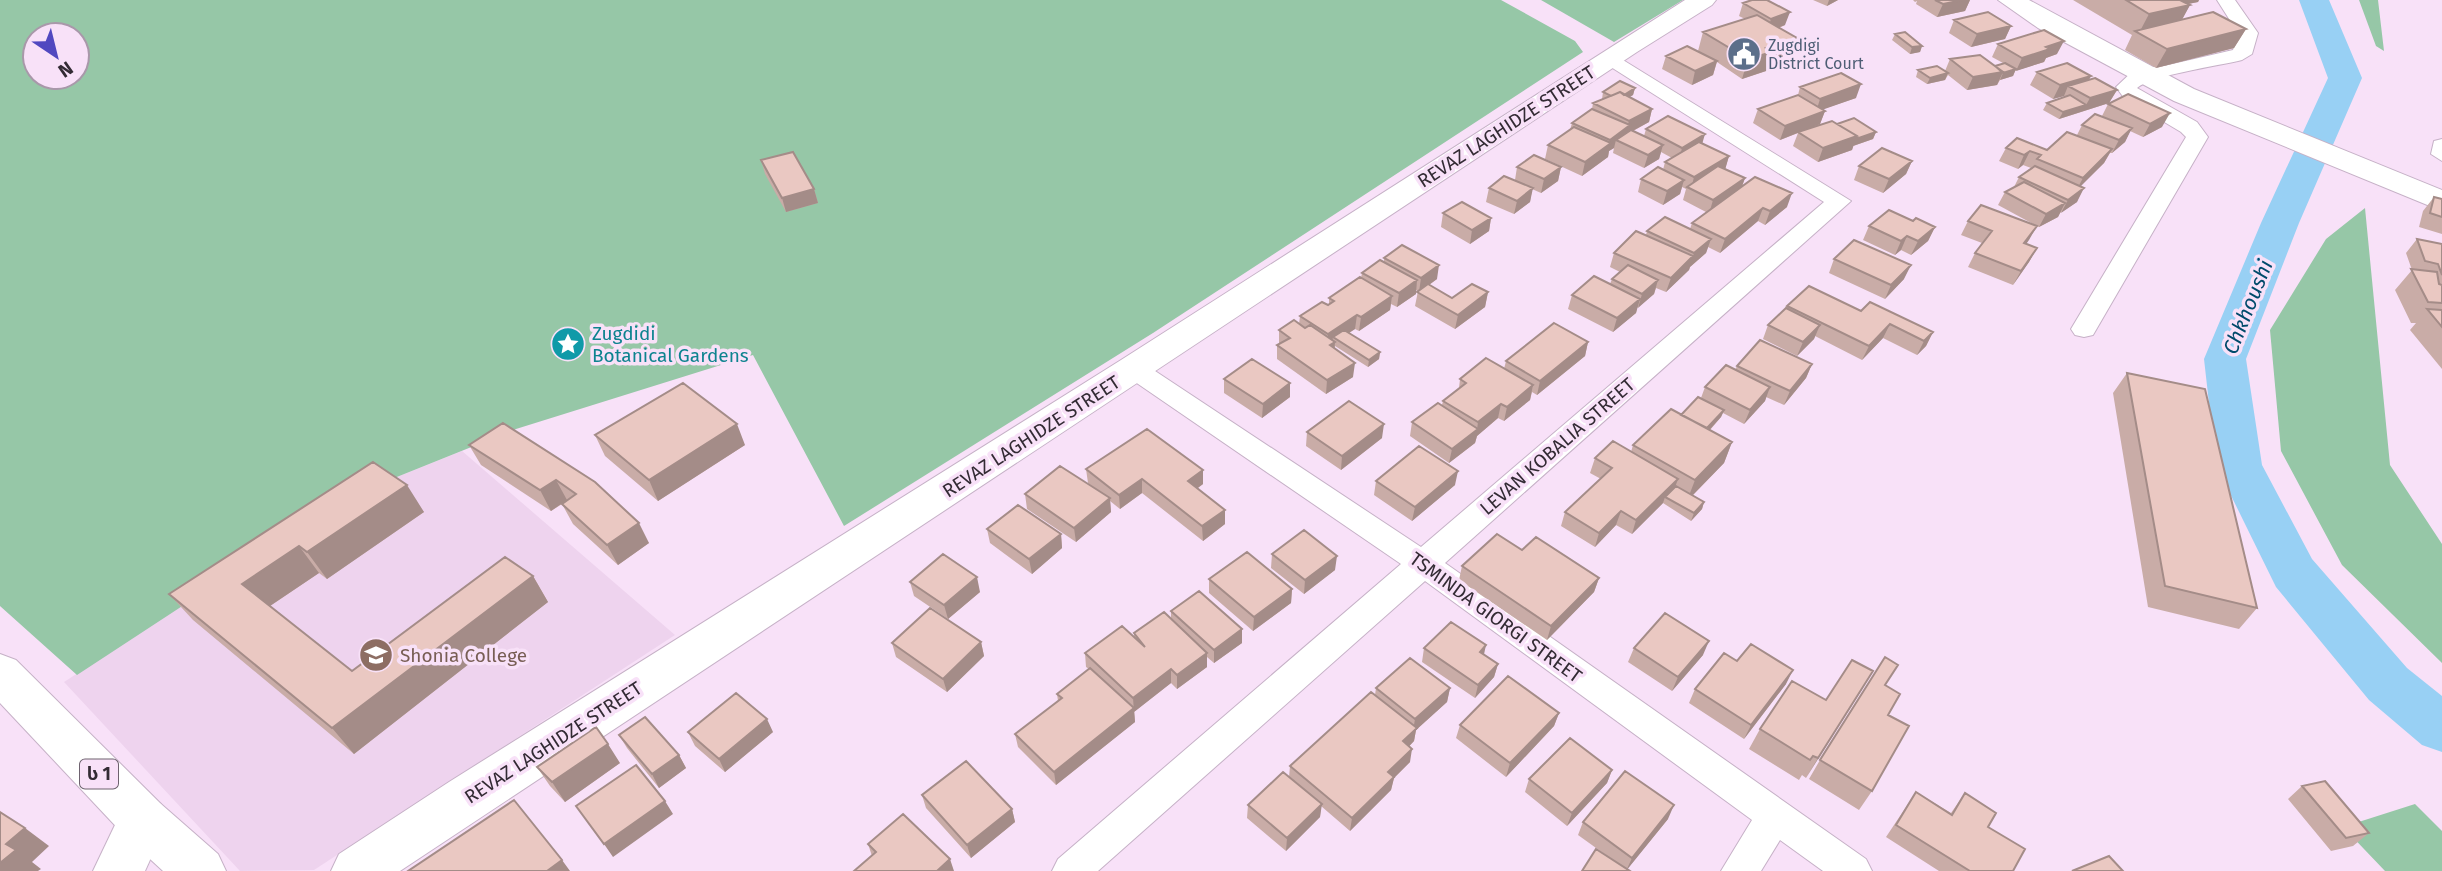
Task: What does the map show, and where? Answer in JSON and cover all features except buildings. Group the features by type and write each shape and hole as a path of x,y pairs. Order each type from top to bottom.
{"main road":[{"name":"REVAZ LAGHIDZE STREET","path":"357,871 1703,0"},
{"path":"2011,0 2142,73 2224,113 2440,200"},
{"name":"ს 1","path":"0,673 143,820 200,871"},
{"path":"119,871 143,820"}],"street":[{"path":"2084,329 2197,138 2189,127 2131,94 2126,87 2142,73 2164,72 2242,54 2248,33 2226,0"},
{"name":"LEVAN KOBALIA STREET","path":"1071,871 1839,201 1610,58"},
{"path":"2442,146 2442,154"},
{"name":"TSMINDA GIORGI STREET","path":"1134,369 1422,563 1853,871"},
{"path":"1740,871 1774,817"}],"shaded area":[{"name":"Shonia College","path":"462,451 675,635 314,870 240,871 64,682 352,495"}],"green space":[{"name":"Zugdidi Botanical Gardens","path":"0,0 1501,0 1575,41 1583,52 1153,333 844,526 753,355 516,429 352,495 77,675 0,606"},
{"path":"1541,0 1683,0 1614,42"},
{"path":"2359,0 2378,0 2384,51 2376,46"},
{"path":"2365,208 2390,465 2442,544 2442,663 2342,565 2281,451 2270,330 2326,239"},
{"path":"2415,804 2442,831 2442,871 2385,871 2343,827"}],"waterway":[{"name":"Chkhoushi","path":"2314,0 2345,78 2280,223 2225,359 2239,465 2294,573 2388,684 2442,728"}],"place":[{"name":"Zugdigi District Court","path":"1744,54"},
{"name":"Zugdidi Botanical Gardens","path":"568,344"},
{"name":"Shonia College","path":"376,655"}]}
